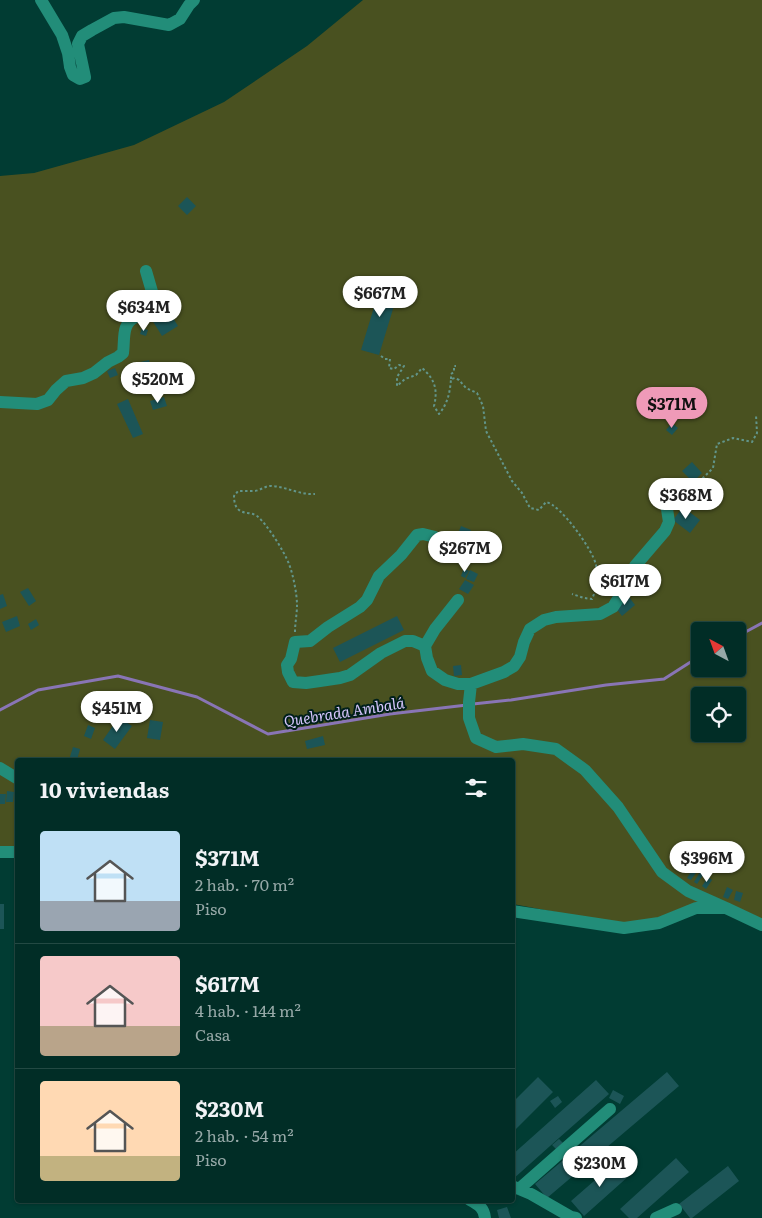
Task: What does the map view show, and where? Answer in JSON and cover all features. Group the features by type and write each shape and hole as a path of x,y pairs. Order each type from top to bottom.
{"street":[{"path":"41,0 62,35 70,67 74,75 80,79 85,77 78,44 82,36 114,18 124,16 169,26 180,19 194,0"},
{"path":"0,402 37,404 48,400 66,381 83,378 94,373 123,353 123,335 128,322 154,308 155,302 146,271"},
{"path":"458,600 434,629 425,646 432,671 445,680 458,684 471,684 504,672 514,666 520,657 530,629 544,620 600,614 613,607 626,588 635,566 665,531 669,522 667,509"},
{"path":"425,646 414,641 406,641 381,653 350,674 340,678 306,683 293,682 288,672 287,665 295,642 310,641 360,607 367,600 379,576 401,555 417,535 423,534 435,537"},
{"path":"471,684 468,702 469,718 476,738 496,747 523,744 556,750 585,770 618,807 662,872 688,891 762,925"},
{"path":"0,768 15,777"},
{"path":"0,852 15,852"},
{"path":"515,910 624,928 659,923 696,908 726,908"},
{"path":"576,1218 571,1217 532,1194 516,1188 610,1109"},
{"path":"475,1203 484,1212 485,1218"},
{"path":"656,1218 676,1209"}],"path":[{"path":"381,356 385,359 390,359 389,368 394,369 400,365 404,366 397,377 398,386 405,379 416,375 422,368 429,374 436,387 434,406 440,414 447,402 450,392 451,374 454,372 454,366 456,366"},
{"path":"450,379 455,378 466,388 477,392 483,406 486,431 512,481 530,508 539,510 546,502 550,503 564,516 590,549 596,564 596,589 592,599 572,594"},
{"path":"667,509 668,496 682,483 695,486 713,468 717,444 733,438 752,442 757,433 756,415"},
{"path":"295,642 294,622 297,605 290,564 264,524 252,513 245,513 239,510 234,503 234,496 238,491 254,491 270,486 294,490 305,495 315,494"}],"green space":[{"path":"363,0 762,0 762,925 725,908 624,925 515,904 515,758 15,758 15,849 0,849 0,176 34,173 134,145 224,102 307,46"}],"building":[{"path":"187,197 196,206 187,215 178,206"},
{"path":"382,281 400,286 379,355 361,350"},
{"path":"168,310 178,326 162,336 152,320"},
{"path":"142,328 148,330 146,336 140,334"},
{"path":"149,360 151,368 138,371 136,363"},
{"path":"115,368 118,375 110,378 107,371"},
{"path":"163,380 165,390 152,393 150,383"},
{"path":"164,397 167,406 153,410 150,401"},
{"path":"128,399 143,434 133,438 117,404"},
{"path":"672,423 678,428 672,435 666,430"},
{"path":"692,462 702,473 693,482 682,471"},
{"path":"674,492 679,495 674,504 669,502"},
{"path":"683,507 700,520 690,533 673,520"},
{"path":"461,526 471,530 463,550 453,546"},
{"path":"484,541 493,542 492,557 483,557"},
{"path":"467,543 476,547 469,563 461,560"},
{"path":"464,568 469,571 465,578 461,576"},
{"path":"470,570 478,574 474,582 466,579"},
{"path":"465,580 474,585 468,594 459,589"},
{"path":"28,588 36,601 29,606 20,592"},
{"path":"3,594 7,606 0,609 0,595"},
{"path":"629,597 635,605 622,616 615,607"},
{"path":"17,616 20,626 6,632 2,622"},
{"path":"397,616 404,630 340,662 333,648"},
{"path":"36,619 39,625 31,630 28,624"},
{"path":"461,665 462,675 454,676 453,666"},
{"path":"119,717 132,726 115,749 103,740"},
{"path":"150,720 163,722 160,740 147,738"},
{"path":"88,725 95,728 91,739 84,736"},
{"path":"323,736 325,745 307,749 305,741"},
{"path":"73,747 80,749 78,758 70,758"},
{"path":"7,791 14,792 13,802 6,802"},
{"path":"0,794 6,794 5,804 0,804"},
{"path":"694,867 698,870 691,880 687,878"},
{"path":"700,872 703,875 697,884 694,882"},
{"path":"708,877 712,880 706,889 702,886"},
{"path":"727,887 733,890 728,899 723,897"},
{"path":"736,891 743,893 740,902 734,900"},
{"path":"0,904 4,904 4,929 0,929"},
{"path":"667,1072 679,1086 547,1198 535,1184"},
{"path":"538,1077 553,1092 515,1130 515,1100"},
{"path":"596,1080 609,1094 515,1177 515,1152"},
{"path":"613,1090 624,1096 620,1104 609,1098"},
{"path":"558,1096 562,1102 555,1108 550,1101"},
{"path":"559,1139 563,1143 556,1149 552,1145"},
{"path":"676,1158 689,1172 637,1218 629,1218 620,1209"},
{"path":"617,1161 630,1175 584,1216 571,1201"},
{"path":"728,1166 739,1181 690,1218 679,1204"},
{"path":"507,1207 511,1218 499,1218 497,1210"}],"waterway":[{"name":"Quebrada Ambalá","path":"746,632 762,623"},
{"name":"Quebrada Ambalá","path":"473,704 606,685 664,679 691,662"},
{"name":"Quebrada Ambalá","path":"0,710 38,690 118,676 197,697 268,734 390,714 467,705"}]}
